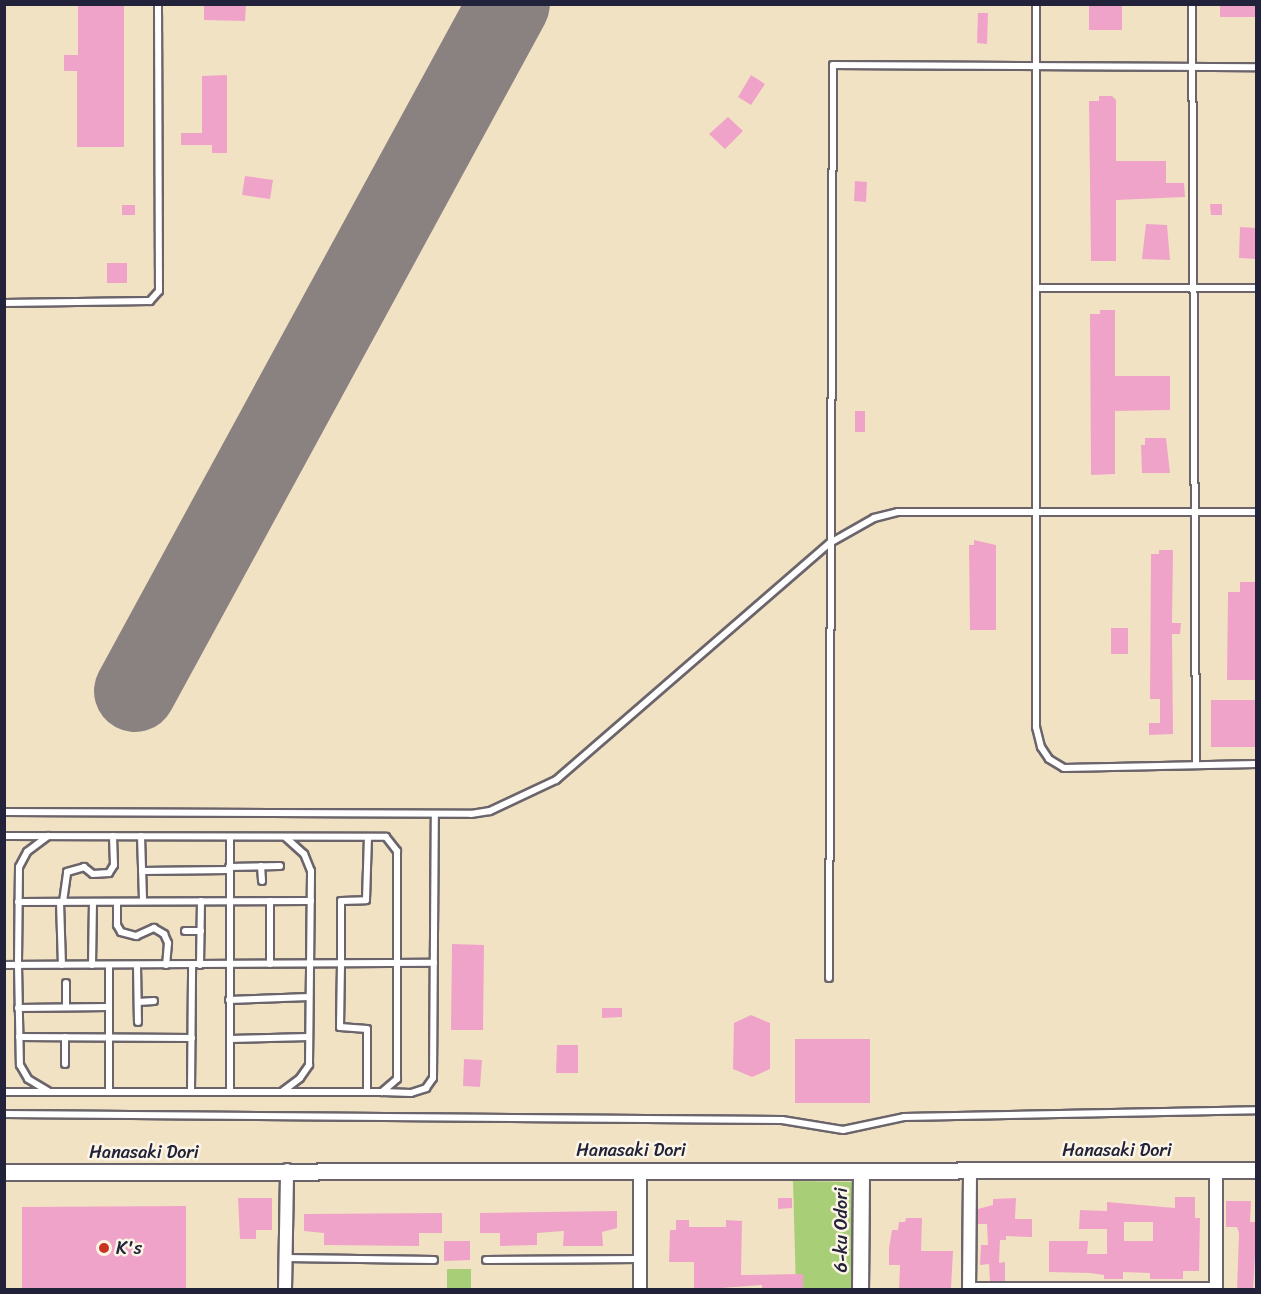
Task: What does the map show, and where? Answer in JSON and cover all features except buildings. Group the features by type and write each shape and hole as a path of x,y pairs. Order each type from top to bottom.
{"street":[{"path":"285,1290 287,1170"},
{"path":"640,1170 640,1290"},
{"path":"970,1170 969,1289 1216,1289 1216,1170"},
{"name":"Hanasaki Dori","path":"4,1172 1257,1170"},
{"name":"6-ku Odori","path":"860,1290 861,1171"}],"lane":[{"path":"4,303 150,301 159,291 158,4"},
{"path":"1036,4 1036,727 1041,747 1049,759 1064,768 1257,764"},
{"path":"1192,4 1196,764"},
{"path":"829,978 833,64 1257,67"},
{"path":"1036,288 1257,288"},
{"path":"4,812 435,814 490,811 556,780 851,527 898,512 1257,512"},
{"path":"4,1092 411,1093 426,1088 433,1078 435,814"},
{"path":"4,836 386,837 397,851 397,1078 382,1092"},
{"path":"48,836 27,852 19,867 18,902 20,1065 28,1079 48,1091"},
{"path":"62,965 62,902 67,872 84,867 93,874 109,873 114,865 113,836"},
{"path":"141,836 143,902"},
{"path":"230,837 230,1091"},
{"path":"282,1091 300,1078 309,1065 311,901 308,862 304,854 284,837"},
{"path":"367,1092 367,1029 340,1027 340,964 341,900 366,900 368,837"},
{"path":"261,866 262,881"},
{"path":"142,871 280,866"},
{"path":"191,1091 201,901"},
{"path":"270,901 270,964"},
{"path":"18,902 311,901"},
{"path":"92,965 93,902"},
{"path":"117,902 117,925 121,932 136,936 154,928 164,934 168,943 166,965"},
{"path":"185,932 201,931"},
{"path":"83,932 92,933"},
{"path":"4,965 434,963"},
{"path":"108,1091 109,965"},
{"path":"137,966 138,1022"},
{"path":"66,983 66,1007"},
{"path":"229,1000 309,996"},
{"path":"138,1002 154,1001"},
{"path":"18,1008 109,1007"},
{"path":"19,1037 192,1038"},
{"path":"65,1037 65,1064"},
{"path":"230,1040 309,1037"},
{"path":"4,1114 782,1120 843,1130 904,1117 1257,1110"},
{"path":"286,1258 434,1260"},
{"path":"486,1260 639,1259"}],"green space":[{"path":"793,1181 861,1182 860,1289 796,1289"},
{"path":"447,1269 471,1269 471,1289 447,1289"}],"runway":[{"path":"135,691 509,4"}],"place":[{"name":"K's","path":"104,1248"}]}
